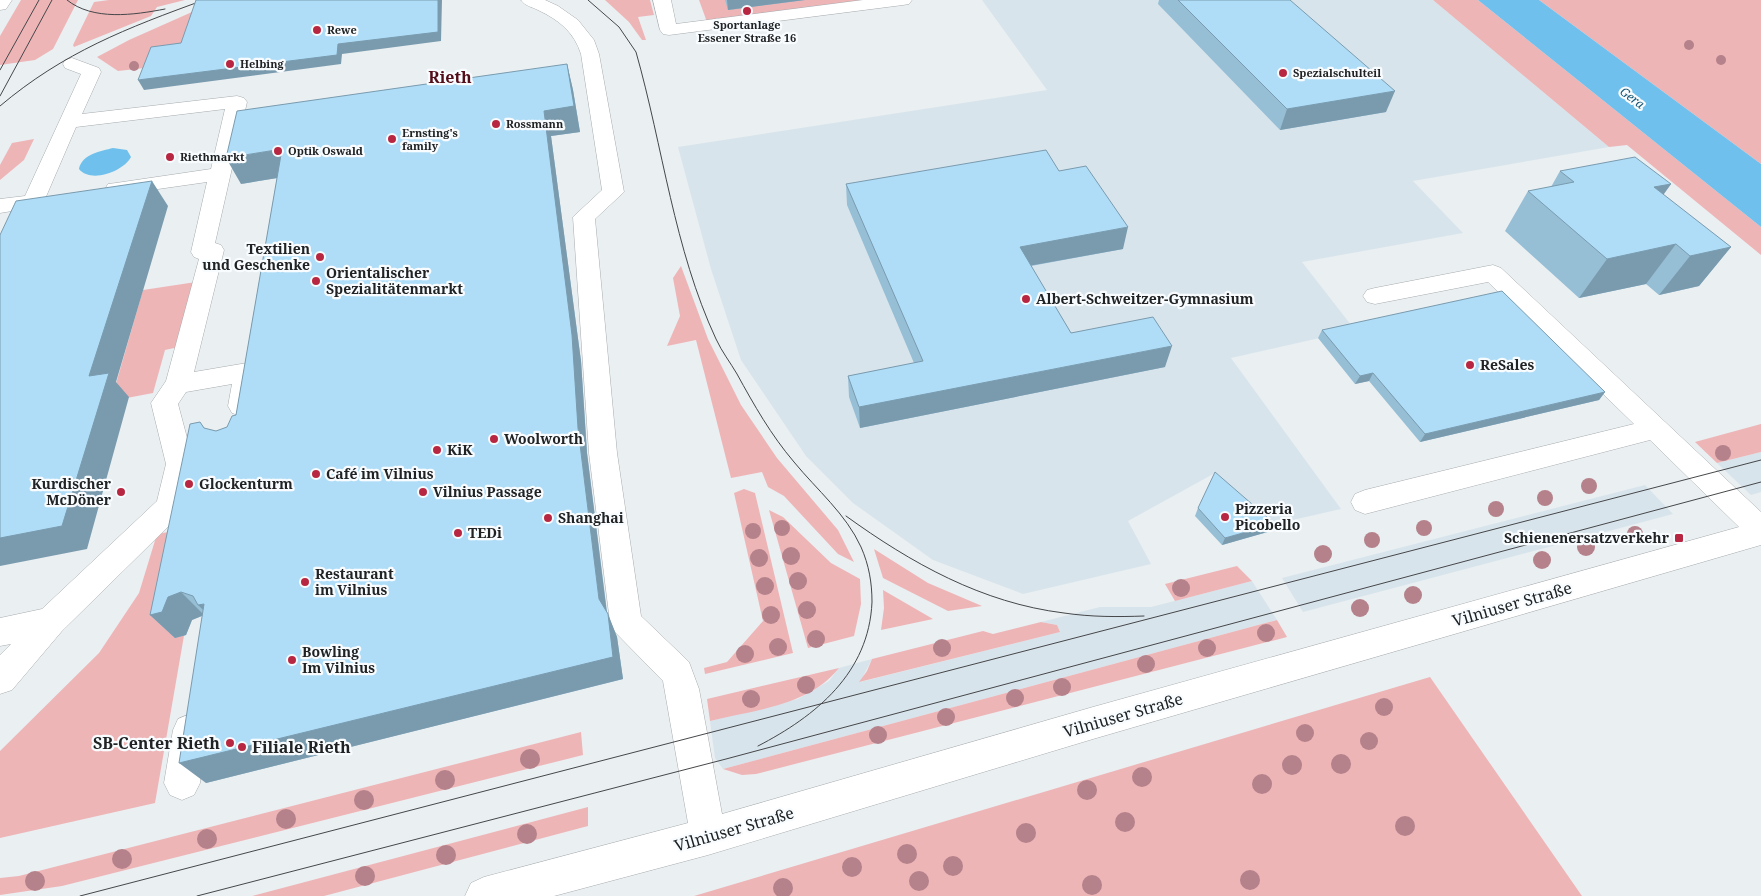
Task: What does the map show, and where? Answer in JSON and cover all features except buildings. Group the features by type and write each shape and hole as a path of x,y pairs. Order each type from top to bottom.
{"street":[{"path":"0,5 3,0"},
{"path":"530,0 545,6 575,27 583,36 590,54 613,192 584,217 603,453 626,622 677,673 682,689 708,837"},
{"path":"662,0 669,30 903,0"},
{"path":"34,201 92,72 72,64"},
{"path":"0,679 51,621 170,507 180,464 164,403 178,384 212,250 202,252 237,102 68,122"},
{"path":"97,192 220,174"},
{"path":"0,206 60,197"},
{"name":"Vilniuser Straße","path":"484,896 708,837 1093,723 1761,532 1493,273 1375,296"},
{"path":"178,384 247,372 238,426"},
{"path":"1365,502 1655,429"},
{"path":"0,632 51,621"},
{"path":"0,661 51,621"},
{"path":"182,783 195,698"}],"shaded area":[{"path":"21,0 78,0 53,49 35,60 0,65 0,36"},
{"path":"109,0 185,0 157,7 151,16 74,47 73,45 94,2"},
{"path":"605,0 650,0 654,15 638,17 646,40 642,40 629,22"},
{"name":"Sportanlage Essener Straße 16","path":"699,0 876,0 707,22"},
{"name":"Albert-Schweitzer-Gymnasium","path":"982,0 1433,0 1609,147 1413,181 1463,233 1302,262 1355,330 1231,358 1341,509 1275,524 1215,473 1128,521 1151,564 1023,594 933,560 853,503 806,456 741,360 711,269 678,147 1047,90"},
{"path":"1433,0 1478,0 1761,227 1761,255 1627,145 1609,147"},
{"path":"1539,0 1761,0 1761,164"},
{"path":"201,8 186,52 145,68 118,71 97,57 129,40"},
{"path":"34,139 24,160 0,180 0,165 12,143"},
{"path":"681,266 708,339 741,405 777,458 838,530 854,562 838,554 784,496 768,487 762,472 731,478 696,340 667,346 680,316 673,278"},
{"path":"196,282 179,347 165,350 153,393 111,401 143,290"},
{"path":"1761,424 1761,452 1717,463 1695,442"},
{"path":"1761,452 1761,492 1751,495 1717,463"},
{"path":"1645,485 1673,514 1303,612 1282,578"},
{"path":"744,489 755,493 793,653 705,674 704,668 727,662 763,621 734,493"},
{"path":"769,510 783,517 831,563 860,579 861,604 854,636 808,648"},
{"path":"203,526 155,803 0,838 0,751 99,653 139,593 157,534"},
{"path":"874,549 928,583 982,606 948,611 883,578"},
{"path":"1237,566 1252,581 1175,601 1165,584"},
{"path":"1252,581 1277,620 723,769 715,758 710,721 798,699 829,681 839,668 872,659 860,682 1060,632 1057,625 1041,622 1100,607 1151,607"},
{"path":"883,590 933,619 881,630 884,608"},
{"path":"1277,620 1287,637 756,774 742,775 723,769"},
{"path":"1041,622 1057,625 1060,632 859,682 867,671 872,659 983,631 993,634"},
{"path":"839,668 827,681 797,699 780,705 710,721 707,699"},
{"path":"1430,677 1582,896 694,896"},
{"path":"581,732 583,755 62,886 0,895 0,878 19,876"},
{"path":"588,807 588,826 324,896 252,896"}],"water":[{"name":"Gera","path":"1478,0 1539,0 1761,164 1761,227"},
{"path":"113,148 127,150 131,157 122,167 107,174 99,175 84,173 79,169 88,157"}],"tram line":[{"path":"0,70 39,0"},
{"path":"0,96 52,0"},
{"path":"67,0 77,7 101,14 140,13 165,9"},
{"path":"0,106 48,71 97,43 204,0"},
{"path":"588,0 619,27 636,52 679,234 702,305 718,344 770,430 794,462 847,524 855,535 864,554 871,581 872,602 869,627 861,650 850,671 821,704"},
{"path":"821,704 1761,460"},
{"path":"197,896 726,759 1761,482"},
{"path":"846,516 922,565 976,590 1004,600 1034,608 1074,614 1144,616"},
{"path":"80,896 821,704"},
{"path":"758,746 800,721 821,704"}],"place":[{"name":"Sportanlage Essener Straße 16","path":"747,11"},
{"name":"Rewe","path":"317,30"},
{"name":"Helbing","path":"230,64"},
{"name":"Spezialschulteil","path":"1283,73"},
{"name":"Rossmann","path":"496,124"},
{"name":"Ernsting's family","path":"392,139"},
{"name":"Optik Oswald","path":"278,151"},
{"name":"Riethmarkt","path":"170,157"},
{"name":"Textilien und Geschenke","path":"320,257"},
{"name":"Orientalischer Spezialitätenmarkt","path":"316,281"},
{"name":"Albert-Schweitzer-Gymnasium","path":"1026,299"},
{"name":"ReSales","path":"1470,365"},
{"name":"Woolworth","path":"494,439"},
{"name":"KiK","path":"437,450"},
{"name":"Café im Vilnius","path":"316,474"},
{"name":"Glockenturm","path":"189,484"},
{"name":"Kurdischer McDöner","path":"121,492"},
{"name":"Vilnius Passage","path":"423,492"},
{"name":"Pizzeria Picobello","path":"1225,517"},
{"name":"Shanghai","path":"548,518"},
{"name":"TEDi","path":"458,533"},
{"name":"Schienenersatzverkehr","path":"1679,538"},
{"name":"Restaurant im Vilnius","path":"305,582"},
{"name":"Bowling Im Vilnius","path":"292,660"},
{"name":"SB-Center Rieth","path":"230,743"},
{"name":"Filiale Rieth","path":"242,747"}],"district":[{"name":"Rieth","path":"450,77"}]}
